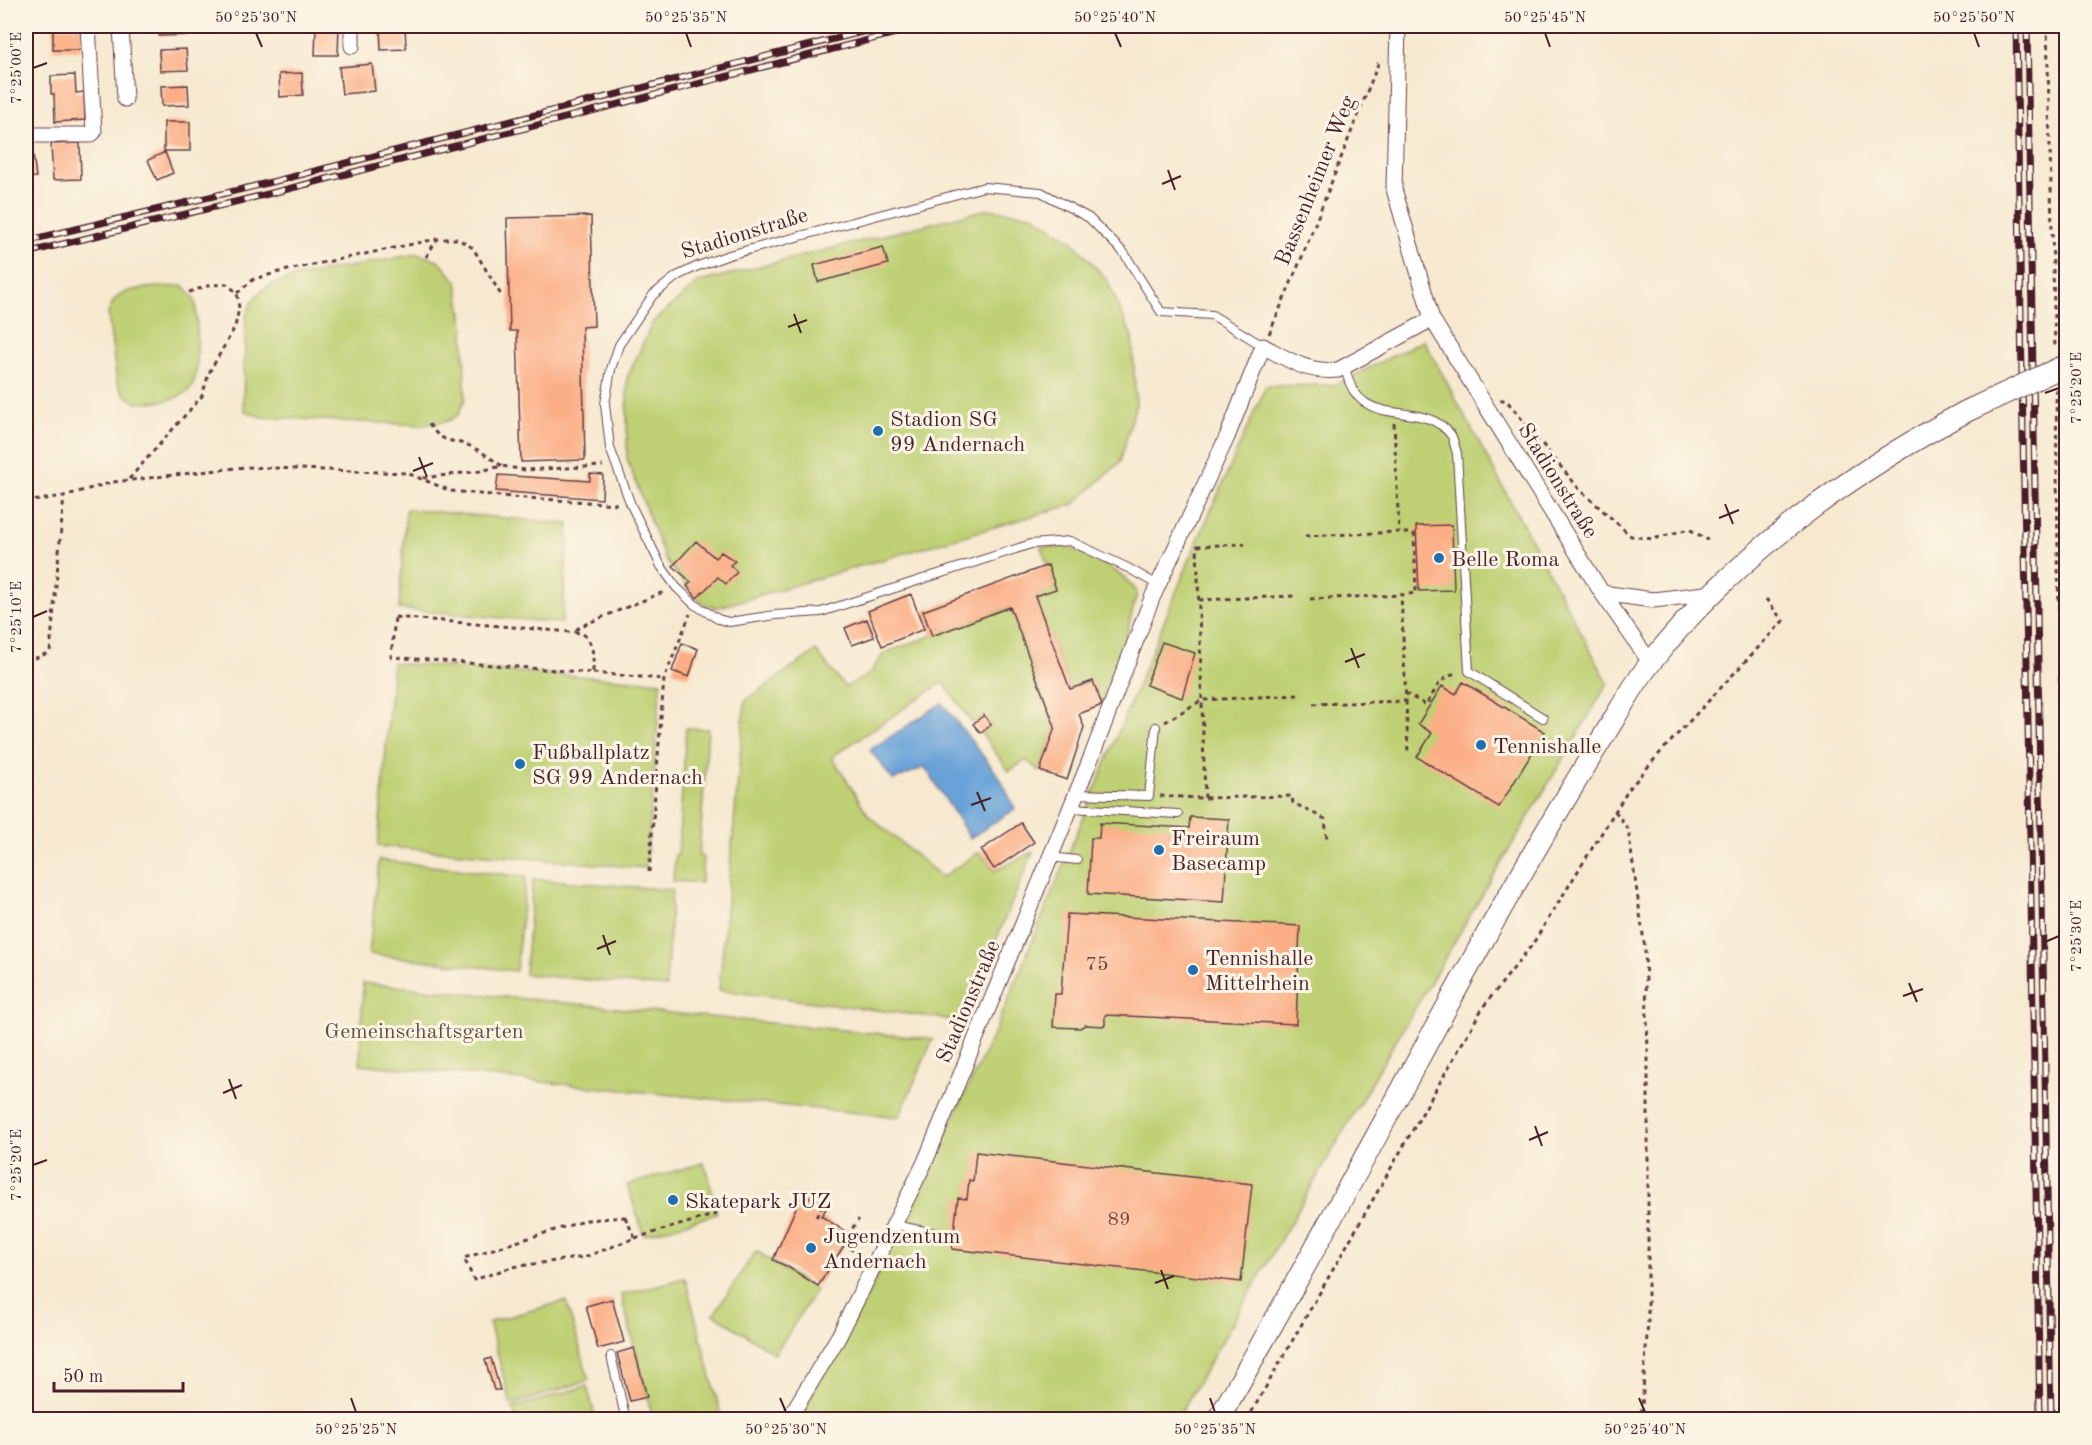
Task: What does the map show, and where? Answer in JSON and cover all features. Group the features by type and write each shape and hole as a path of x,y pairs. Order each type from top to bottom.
{"street":[{"path":"26,135 90,135 94,132 88,26"},
{"path":"121,26 125,99"},
{"path":"351,26 352,46"},
{"name":"Stadionstraße","path":"1398,26 1394,189 1432,319 1602,593 1650,662"},
{"name":"Stadionstraße","path":"788,1419 839,1336 883,1256 925,1162 1073,801 1152,598 1227,437 1263,346 1305,368 1338,370 1432,319"},
{"path":"1218,1419 1546,828 1650,662 1742,566 1865,469 1967,411 2067,365"},
{"path":"1602,593 1653,600 1714,593"}],"lane":[{"name":"Stadionstraße","path":"1159,586 1128,568 1070,541 1031,544 821,612 775,615 729,622 718,619 694,604 676,587 661,566 630,505 610,448 605,404 611,369 619,345 653,295 677,276 698,266 729,255 984,188 1041,192 1089,218 1124,252 1161,312 1212,315 1263,346"},
{"path":"1345,366 1348,382 1363,402 1394,412 1429,419 1452,436 1457,453 1469,671 1543,718"},
{"path":"1073,801 1149,796 1156,727"},
{"path":"1073,801 1178,814"},
{"path":"1050,857 1077,860"},
{"path":"896,1223 904,1227 934,1233"},
{"path":"611,1356 626,1419"}],"path":[{"name":"Bassenheimer Weg","path":"1263,346 1302,257 1381,57"},
{"path":"426,256 436,239"},
{"path":"237,293 254,279 283,271 436,239 458,239 473,248 501,295"},
{"path":"128,480 202,396 209,373 235,327 239,308 237,293 227,284 211,285 189,292"},
{"path":"1483,400 1506,400 1580,490 1631,536 1653,539 1689,529 1708,540"},
{"path":"1394,412 1399,532"},
{"path":"429,424 435,435 451,442 472,446 502,466"},
{"path":"421,479 502,466 525,470 617,466"},
{"path":"26,502 64,496 113,482 245,467 407,473 451,491 630,505"},
{"path":"26,662 50,652 64,496"},
{"path":"1305,536 1399,532 1414,534 1416,593 1310,599"},
{"path":"1205,798 1197,546 1245,544"},
{"path":"575,631 581,626 676,587"},
{"path":"1401,595 1408,754"},
{"path":"1199,600 1294,596"},
{"path":"1247,1419 1483,1007 1532,945 1629,789 1783,621 1766,599"},
{"path":"649,872 664,679 694,604"},
{"path":"592,673 593,648 589,638 582,633 395,616 391,657 664,679"},
{"path":"1406,693 1426,705 1440,682 1469,664"},
{"path":"1156,727 1202,700 1298,695"},
{"path":"1313,704 1406,701"},
{"path":"1149,796 1205,798 1292,796 1293,803 1325,819 1327,840"},
{"path":"1615,811 1628,829 1645,949 1648,1052 1648,1321 1641,1419"},
{"path":"816,1216 827,1199"},
{"path":"634,1239 625,1216 587,1220 464,1258 474,1280 512,1267 585,1257 634,1239 717,1214"},
{"path":"859,1219 842,1243 861,1256 883,1256"}],"shaded area":[{"path":"2066,400 2066,647 2063,401"}],"green space":[{"name":"Stadion SG 99 Andernach","path":"988,209 1033,215 1073,242 1107,280 1132,337 1136,404 1120,462 1074,504 716,608 700,602 665,559 627,459 627,378 653,322 699,282"},
{"path":"417,254 438,260 457,282 464,328 465,399 458,415 448,421 424,425 262,417 245,411 243,403 246,317 252,301 266,287 290,278"},
{"path":"184,286 194,298 196,306 197,362 194,382 190,389 179,397 137,403 125,395 117,383 108,314 110,307 117,297 130,291"},
{"path":"1424,340 1608,683 1395,1042 1177,1419 846,1420 803,1409 867,1298 996,1029 1196,544 1266,386 1335,385"},
{"path":"406,509 569,524 562,623 399,609"},
{"path":"1041,547 1067,547 1087,554 1126,580 1137,593 1121,656 1102,705 1093,681 1070,689 1035,596 1056,589"},
{"path":"1010,607 1055,727 1040,771 1026,760 1009,771 981,733 991,725 983,715 973,724 943,682 832,757 869,816 942,877 979,852 994,871 1033,852 962,1021 719,990 745,701 816,651 845,687 869,675 884,653"},
{"name":"Fußballplatz SG 99 Andernach","path":"393,663 661,682 646,868 378,846"},
{"path":"686,728 708,729 699,857 703,857 701,883 673,881 675,855 678,855"},
{"path":"379,860 526,877 516,971 369,954"},
{"path":"533,879 672,890 666,987 525,974"},
{"name":"Gemeinschaftsgarten","path":"363,983 933,1039 899,1117 360,1064"},
{"name":"Skatepark JUZ","path":"703,1163 708,1173 717,1214 644,1235 627,1185"},
{"path":"756,1251 816,1290 775,1354 714,1314"},
{"path":"685,1278 722,1419 653,1419 621,1295"},
{"path":"566,1301 589,1380 511,1405 489,1322"},
{"path":"587,1386 596,1419 516,1419 513,1408"}],"water":[{"path":"942,703 1000,778 1015,809 970,838 925,767 893,780 870,750"}],"building":[{"path":"53,26 82,26 82,50 53,50"},
{"path":"159,26 187,26 187,35 159,36"},
{"path":"316,26 339,26 338,55 315,55"},
{"path":"380,26 405,26 406,49 381,50"},
{"path":"186,49 188,70 160,71 159,50"},
{"path":"372,64 375,91 342,94 339,67"},
{"path":"302,73 303,95 280,97 279,74"},
{"path":"75,75 76,93 84,92 85,120 55,122 51,76"},
{"path":"188,85 189,105 162,106 161,86"},
{"path":"164,122 190,122 190,151 164,151"},
{"path":"80,143 81,179 53,180 51,144"},
{"path":"32,146 36,177 26,178 26,147"},
{"path":"165,152 173,173 157,180 148,160"},
{"path":"591,216 594,326 582,327 585,460 521,462 517,331 510,331 507,218"},
{"path":"883,247 888,264 818,282 814,265"},
{"path":"590,474 603,475 602,499 496,491 498,475 590,481"},
{"path":"1452,525 1454,590 1419,591 1416,526"},
{"path":"696,541 715,558 721,552 735,561 730,565 737,572 726,584 718,577 697,598 687,586 691,582 673,566"},
{"path":"1048,565 1056,589 1035,596 1070,689 1093,681 1102,705 1079,714 1084,727 1067,780 1040,771 1055,727 1010,607 932,636 923,611"},
{"path":"911,594 924,629 882,646 868,611"},
{"path":"867,619 874,637 852,645 845,628"},
{"path":"1162,642 1195,653 1182,698 1146,685"},
{"path":"682,643 698,649 689,677 672,671"},
{"name":"Tennishalle","path":"1463,682 1545,732 1499,807 1417,757 1432,733 1418,724 1442,686 1456,694"},
{"path":"984,715 991,725 981,733 973,724"},
{"name":"Freiraum Basecamp","path":"1190,817 1229,819 1224,902 1088,894 1091,838 1099,838 1100,823 1189,828"},
{"path":"1021,823 1034,842 994,869 981,850"},
{"name":"Tennishalle Mittelrhein","path":"1067,914 1300,926 1296,1024 1105,1015 1105,1026 1053,1027 1055,994 1061,994"},
{"path":"976,1152 1252,1184 1241,1282 952,1249 958,1198 967,1199 969,1180 973,1181"},
{"name":"Jugendzentum Andernach","path":"802,1194 828,1206 821,1216 851,1235 818,1286 773,1260"},
{"path":"612,1299 624,1342 598,1349 586,1306"},
{"path":"634,1348 647,1397 630,1401 617,1353"},
{"path":"491,1358 500,1390 494,1390 485,1360"}],"railway":[{"path":"26,241 276,181 885,26"},
{"path":"26,253 280,191 923,26"},
{"path":"2016,26 2040,1420"},
{"path":"2027,26 2051,1420"}],"place":[{"name":"Stadion SG 99 Andernach","path":"878,431"},
{"name":"Belle Roma","path":"1439,558"},
{"name":"Tennishalle","path":"1481,745"},
{"name":"Fußballplatz SG 99 Andernach","path":"520,764"},
{"name":"Freiraum Basecamp","path":"1159,850"},
{"name":"Tennishalle Mittelrhein","path":"1193,970"},
{"name":"Skatepark JUZ","path":"673,1200"},
{"name":"Jugendzentum Andernach","path":"811,1248"}]}
